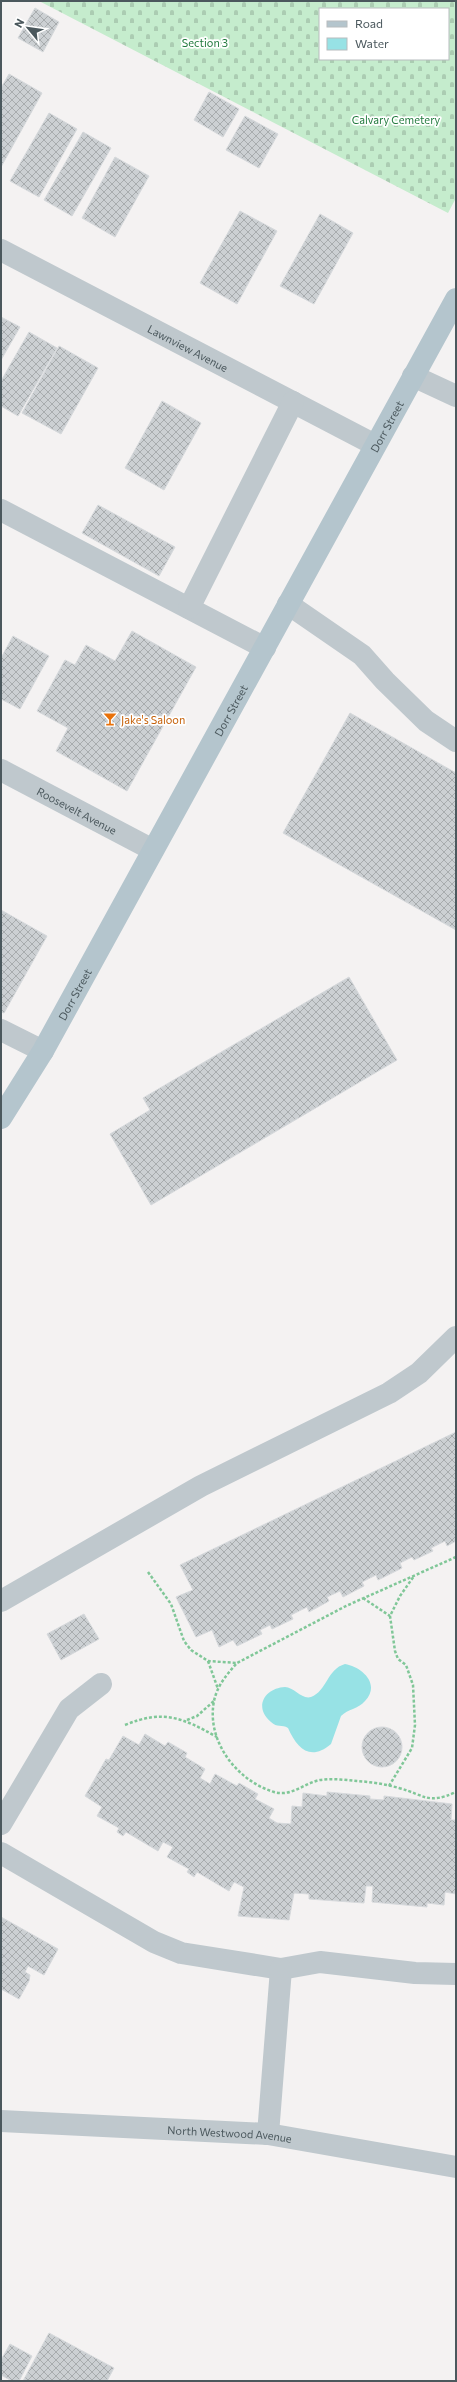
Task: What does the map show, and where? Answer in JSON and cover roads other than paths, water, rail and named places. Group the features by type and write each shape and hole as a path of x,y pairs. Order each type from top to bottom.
{"main road":[{"name":"Dorr Street","path":"1,1118 43,1051 456,299"}],"street":[{"name":"Lawnview Avenue","path":"1,250 375,444"},
{"path":"413,376 456,396"},
{"path":"189,608 293,402"},
{"path":"1,510 265,648"},
{"path":"288,604 362,654 385,681 426,721 456,741"},
{"name":"Roosevelt Avenue","path":"1,770 153,850"},
{"path":"1,1030 43,1051"},
{"path":"1,1601 201,1486 389,1393 419,1372 456,1337"},
{"path":"1,1824 69,1709 101,1684"},
{"path":"1,1853 154,1942 181,1952 281,1969 320,1962 415,1973 456,1974"},
{"path":"268,2134 281,1969"},
{"name":"North Westwood Avenue","path":"1,2121 268,2134 456,2167"}],"water":[{"path":"345,1664 358,1669 367,1677 371,1688 369,1695 362,1704 341,1716 331,1744 317,1752 305,1750 300,1747 288,1728 273,1724 266,1716 262,1705 264,1699 272,1691 285,1687 292,1689 304,1697 311,1697 321,1690 334,1670"}],"place":[{"name":"Jake's Saloon","path":"110,719"}],"park label":[{"name":"Section 3","path":"205,42"},
{"name":"Calvary Cemetery","path":"396,119"}]}
